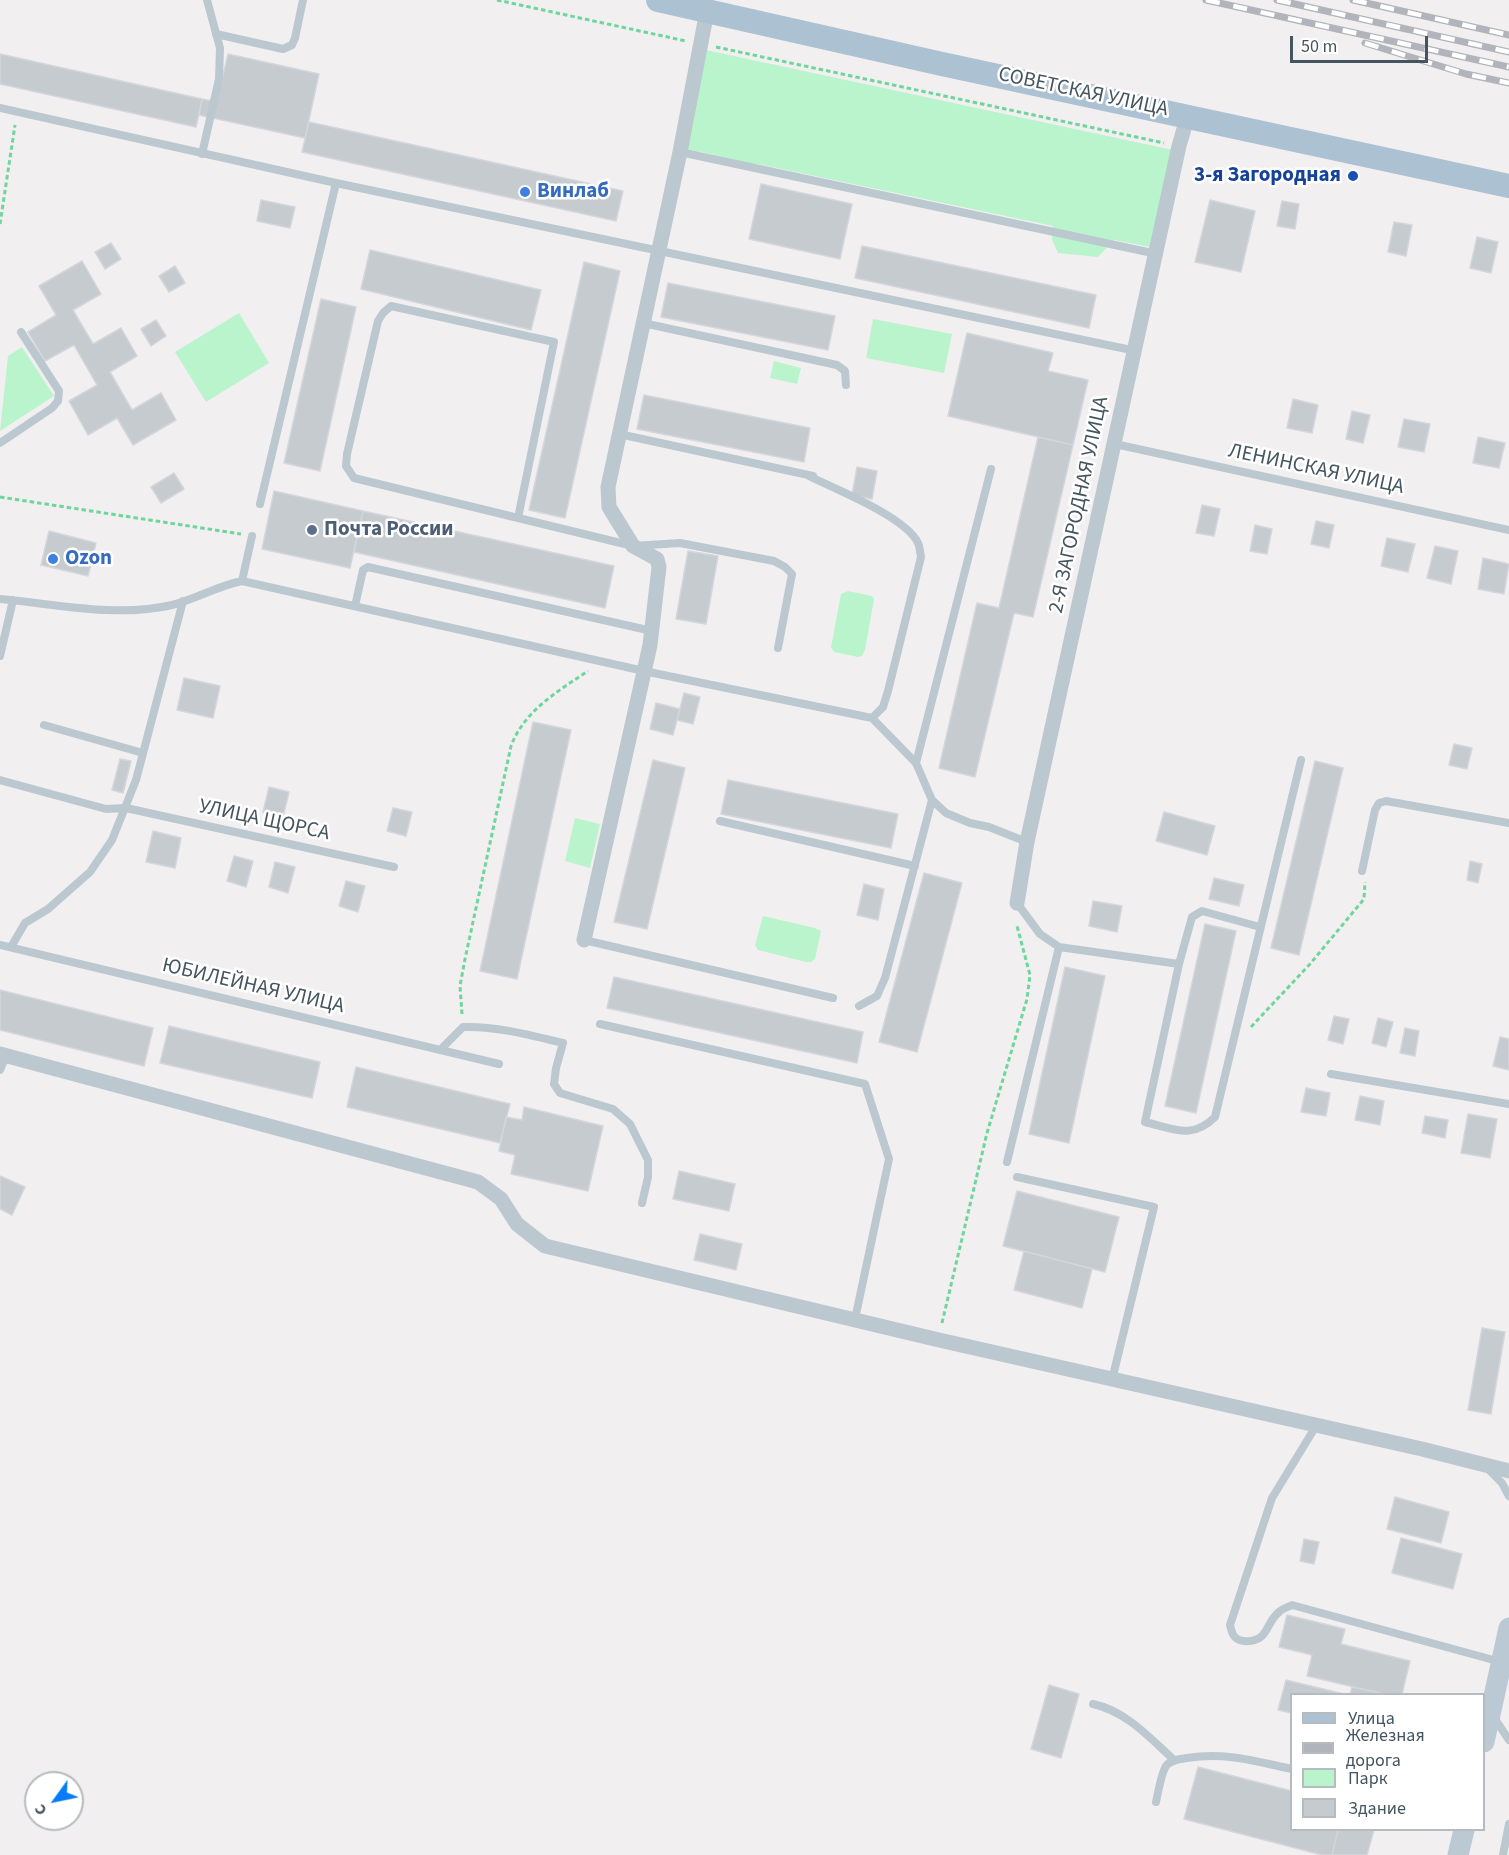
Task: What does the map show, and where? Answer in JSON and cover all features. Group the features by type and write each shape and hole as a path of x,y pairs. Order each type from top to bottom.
{"main road":[{"name":"СОВЕТСКАЯ УЛИЦА","path":"658,0 942,64 1188,115 1509,186"},
{"path":"1485,1737 1509,1628"},
{"path":"1458,1855 1464,1831"}],"street":[{"path":"584,940 644,671 652,631 659,567 657,559 633,546 609,507 608,487 680,152 707,11"},
{"name":"2-Я ЗАГОРОДНАЯ УЛИЦА","path":"1017,903 1027,842 1179,146 1188,115"},
{"path":"3,1055 478,1182 501,1199 517,1224 545,1246 939,1340 1509,1471"}],"lane":[{"path":"202,154 219,79 220,48 207,0"},
{"path":"216,34 283,49 292,45 295,38 303,0"},
{"path":"0,108 658,252 855,290 1136,351"},
{"path":"680,152 1157,254"},
{"path":"260,504 336,183"},
{"path":"518,518 554,342 391,306 378,321 347,453 346,466 354,478 518,518 633,546 680,543 774,561 792,574 778,648"},
{"path":"643,323 837,365 845,371 846,386"},
{"path":"0,443 58,401 59,391 21,332"},
{"path":"619,434 812,476 888,515 911,533 919,544 921,557 888,691 883,707 872,718"},
{"name":"ЛЕНИНСКАЯ УЛИЦА","path":"1115,444 1509,530"},
{"path":"916,763 991,468"},
{"path":"242,581 252,536"},
{"path":"355,606 363,570 369,567 652,631"},
{"path":"0,598 83,608 137,610 172,605 224,584 242,581 644,671 872,718 916,763 932,800 946,813 1027,842"},
{"path":"0,656 13,600"},
{"path":"11,947 25,923 48,909 96,865 112,840 126,808 143,753 183,601"},
{"path":"44,724 143,753"},
{"path":"1260,927 1202,911 1192,917 1179,964 1145,1122 1189,1132 1197,1131 1215,1117 1301,760"},
{"name":"УЛИЦА ЩОРСА","path":"0,780 106,809 126,808 394,867"},
{"path":"859,1006 877,996 885,978 932,800"},
{"path":"1362,871 1375,810 1379,803 1386,801 1509,823"},
{"path":"720,821 915,866"},
{"path":"1017,903 1040,934 1059,947 1179,964"},
{"path":"584,940 833,998"},
{"name":"ЮБИЛЕЙНАЯ УЛИЦА","path":"0,945 498,1064"},
{"path":"1007,1161 1059,947"},
{"path":"600,1024 865,1084 889,1159 855,1319"},
{"path":"440,1050 463,1027 512,1031 563,1043 554,1084 560,1093 614,1109 630,1124 648,1160 648,1177 642,1203"},
{"path":"0,1070 3,1055"},
{"path":"1331,1074 1509,1104"},
{"path":"1017,1177 1154,1207 1112,1380"},
{"path":"1316,1426 1272,1498 1230,1625 1232,1635 1239,1641 1253,1642 1264,1635 1278,1612 1292,1605 1502,1662"},
{"path":"1484,1464 1502,1483 1509,1496"},
{"path":"1093,1704 1106,1707 1135,1725 1174,1760"},
{"path":"1490,1712 1509,1740"},
{"path":"1156,1802 1166,1766 1174,1760 1204,1755 1226,1755 1290,1769"},
{"path":"1503,1855 1509,1824"}],"path":[{"path":"497,0 1179,146"},
{"path":"0,224 18,112"},
{"path":"0,497 252,536"},
{"path":"463,1027 460,986 515,736 538,706 602,661"},
{"path":"1231,1046 1310,964 1364,899 1366,885 1362,871"},
{"path":"939,1340 987,1133 1028,999 1030,975 1017,925 1017,903"}],"green space":[{"path":"706,50 1173,150 1150,247 1114,240 1098,257 1058,253 1052,240 1053,226 758,164 735,168 716,155 685,149"},
{"path":"239,313 269,363 206,402 175,352"},
{"path":"873,319 952,334 944,373 866,358"},
{"path":"22,347 54,396 0,431 8,356"},
{"path":"774,361 801,368 797,384 770,378"},
{"path":"848,591 872,596 874,599 865,650 862,656 858,657 834,652 831,647 841,594"},
{"path":"575,818 600,824 590,868 565,861"},
{"path":"763,916 821,931 815,959 806,962 758,950 755,945"}],"building":[{"path":"0,54 202,99 196,127 0,84"},
{"path":"228,54 319,74 305,138 199,115 202,99 217,102"},
{"path":"309,122 623,191 616,221 302,152"},
{"path":"761,184 852,204 840,259 749,239"},
{"path":"261,200 295,207 290,228 257,221"},
{"path":"1210,200 1255,211 1241,272 1195,262"},
{"path":"1282,201 1299,204 1295,229 1277,226"},
{"path":"1394,222 1412,225 1406,256 1388,252"},
{"path":"1477,237 1498,242 1491,273 1470,268"},
{"path":"111,243 121,259 105,269 95,252"},
{"path":"862,246 1096,295 1089,328 855,278"},
{"path":"370,250 541,290 531,330 361,289"},
{"path":"82,261 101,294 73,310 93,344 121,328 137,356 110,372 132,410 161,393 176,420 133,445 117,418 88,435 69,401 97,385 74,345 45,361 28,332 56,315 39,286"},
{"path":"584,262 620,271 565,518 529,510"},
{"path":"175,266 185,283 169,292 159,276"},
{"path":"668,283 835,316 828,350 661,317"},
{"path":"321,299 356,307 320,471 284,463"},
{"path":"156,320 166,336 151,346 141,329"},
{"path":"967,333 1053,353 1048,371 1088,380 1073,445 948,416"},
{"path":"644,395 810,428 804,462 637,429"},
{"path":"1293,399 1318,405 1312,433 1287,428"},
{"path":"1352,411 1370,415 1363,443 1346,439"},
{"path":"1404,419 1430,424 1424,452 1398,447"},
{"path":"1038,437 1073,445 1033,617 1014,613 975,777 939,768 977,603 999,608"},
{"path":"1478,437 1505,443 1499,468 1473,463"},
{"path":"857,467 877,471 872,499 852,495"},
{"path":"174,473 184,489 161,503 151,487"},
{"name":"Почта России","path":"274,491 363,511 350,568 262,549"},
{"path":"1202,505 1220,509 1214,536 1196,533"},
{"path":"363,511 614,566 605,608 354,552"},
{"path":"1316,521 1334,525 1329,548 1311,544"},
{"path":"1255,525 1272,529 1267,554 1250,551"},
{"path":"49,531 96,543 88,576 41,565"},
{"path":"1387,538 1415,544 1408,572 1381,566"},
{"path":"1435,546 1458,551 1451,584 1427,578"},
{"path":"688,551 718,556 706,624 676,619"},
{"path":"1483,558 1509,564 1504,594 1478,589"},
{"path":"184,678 220,686 213,718 177,710"},
{"path":"684,693 700,697 693,724 677,720"},
{"path":"656,703 680,709 673,735 650,729"},
{"path":"533,722 571,730 517,979 480,971"},
{"path":"1454,744 1472,748 1467,769 1449,765"},
{"path":"120,759 131,761 123,793 112,790"},
{"path":"653,760 685,768 647,929 614,922"},
{"path":"1315,761 1343,768 1299,955 1271,948"},
{"path":"728,780 898,814 891,848 721,814"},
{"path":"269,787 289,792 283,817 263,812"},
{"path":"393,808 412,812 406,836 387,831"},
{"path":"1164,812 1215,826 1207,855 1156,841"},
{"path":"153,831 181,838 175,868 146,862"},
{"path":"234,856 253,861 246,887 227,881"},
{"path":"1470,861 1482,864 1478,883 1467,880"},
{"path":"275,862 295,867 288,893 269,887"},
{"path":"924,873 962,883 917,1052 879,1042"},
{"path":"1214,878 1244,885 1239,906 1209,899"},
{"path":"346,881 365,886 358,912 339,906"},
{"path":"864,884 884,889 878,920 857,915"},
{"path":"1093,901 1122,906 1117,932 1089,926"},
{"path":"1205,924 1236,931 1196,1113 1165,1106"},
{"path":"1065,967 1105,976 1069,1143 1029,1134"},
{"path":"614,977 863,1032 857,1063 607,1008"},
{"path":"0,990 153,1028 144,1066 0,1030"},
{"path":"1334,1016 1349,1019 1343,1044 1328,1040"},
{"path":"1378,1018 1393,1022 1386,1047 1372,1043"},
{"path":"169,1026 320,1062 312,1098 160,1063"},
{"path":"1405,1028 1419,1031 1415,1056 1400,1053"},
{"path":"1500,1037 1509,1039 1509,1070 1493,1066"},
{"path":"356,1067 510,1104 500,1143 347,1107"},
{"path":"1306,1088 1330,1093 1326,1116 1301,1112"},
{"path":"1360,1096 1384,1101 1380,1125 1355,1120"},
{"path":"524,1107 603,1126 588,1191 511,1174 515,1155 499,1151 506,1117 522,1120"},
{"path":"1468,1114 1497,1119 1490,1158 1461,1153"},
{"path":"1425,1116 1448,1120 1445,1138 1422,1133"},
{"path":"679,1171 735,1184 729,1211 673,1199"},
{"path":"0,1176 25,1187 12,1215 0,1209"},
{"path":"1017,1191 1119,1217 1105,1272 1003,1246"},
{"path":"700,1234 742,1244 736,1270 694,1260"},
{"path":"1024,1251 1092,1269 1082,1308 1014,1290"},
{"path":"1482,1328 1505,1332 1491,1414 1468,1410"},
{"path":"1395,1497 1449,1512 1441,1543 1387,1529"},
{"path":"1401,1538 1462,1554 1453,1589 1392,1573"},
{"path":"1304,1539 1319,1542 1314,1564 1300,1561"},
{"path":"1287,1615 1345,1629 1341,1644 1410,1661 1402,1693 1380,1693 1307,1676 1312,1655 1279,1647"},
{"path":"1286,1680 1340,1693 1290,1693 1290,1713 1278,1710"},
{"path":"1049,1685 1079,1694 1061,1758 1031,1749"},
{"path":"1352,1687 1379,1693 1350,1693"},
{"path":"1198,1767 1290,1790 1290,1831 1338,1831 1332,1855 1322,1855 1184,1819"},
{"path":"1338,1831 1374,1831 1367,1855 1332,1855"}],"railway":[{"path":"1206,0 1509,67"},
{"path":"1277,0 1509,52"},
{"path":"1353,0 1509,35"},
{"path":"1365,43 1466,74 1509,83"}],"place":[{"name":"3-я Загородная","path":"1353,176"},
{"name":"Винлаб","path":"525,192"},
{"name":"Почта России","path":"312,530"},
{"name":"Ozon","path":"53,559"}]}
